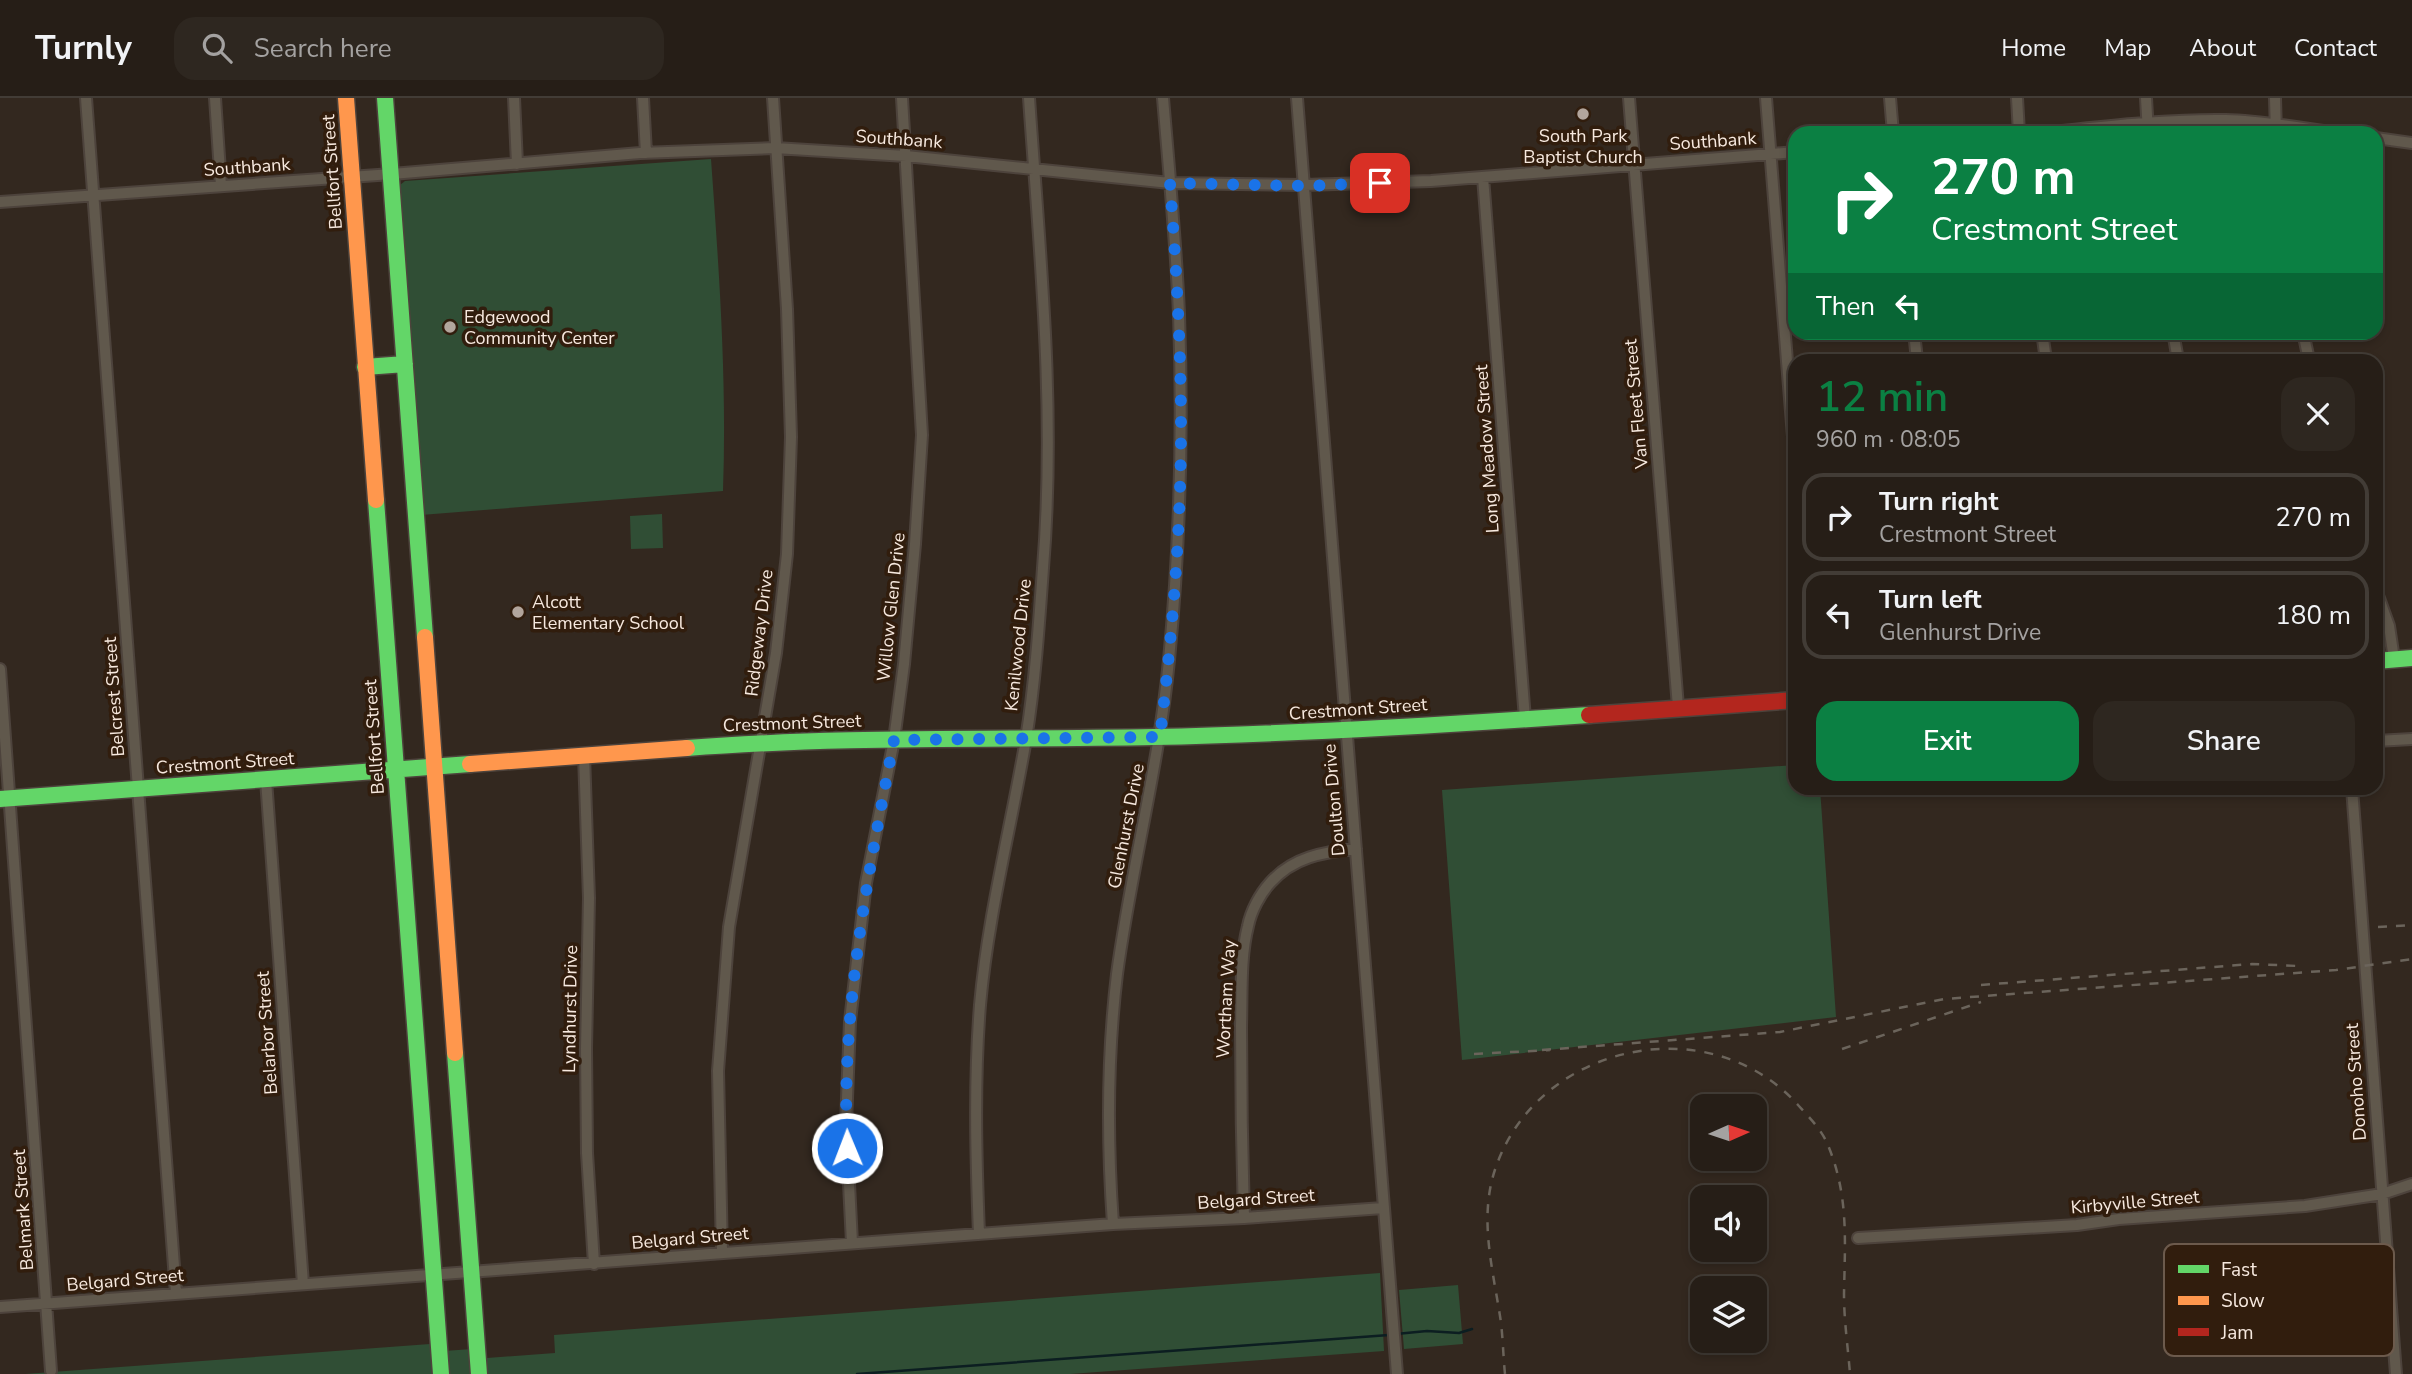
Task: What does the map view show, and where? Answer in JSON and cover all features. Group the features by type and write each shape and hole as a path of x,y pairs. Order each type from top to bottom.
{"main road":[{"name":"Bellfort Street","path":"346,98 441,1374"},
{"path":"385,98 479,1374"},
{"path":"365,367 405,364"},
{"path":"2383,660 2412,658"},
{"name":"Crestmont Street","path":"5,799 762,742 1160,737 1346,731 1788,701"}],"street":[{"name":"Belcrest Street","path":"86,98 176,1293"},
{"path":"215,98 221,186"},
{"path":"514,98 517,164"},
{"path":"643,98 646,153"},
{"name":"Ridgeway Drive","path":"722,1252 718,1113 720,1026 730,915 762,742 776,653 787,554 792,437 787,309 772,98"},
{"name":"Willow Glen Drive","path":"852,1243 846,1124 850,1021 866,883 894,740 913,570 922,435 902,98"},
{"name":"Kenilwood Drive","path":"979,1234 975,1119 980,1002 998,883 1026,737 1044,566 1049,432 1046,316 1030,98"},
{"name":"Glenhurst Drive","path":"1113,1224 1108,1112 1113,1015 1125,923 1160,737 1178,541 1181,429 1179,313 1163,98"},
{"name":"Doulton Drive","path":"1297,98 1397,1374"},
{"name":"Van Fleet Street","path":"1629,98 1678,708"},
{"path":"1766,98 1788,376"},
{"path":"1890,98 1892,126"},
{"path":"2017,98 2019,126"},
{"path":"2146,98 2148,126"},
{"path":"2275,98 2276,126"},
{"path":"2160,126 2229,120 2260,126"},
{"path":"2383,139 2412,143"},
{"name":"Southbank","path":"0,202 646,153 775,148 906,156 1170,183 1304,186 1431,181 1788,153"},
{"name":"Long Meadow Street","path":"1483,177 1525,719"},
{"path":"2383,609 2389,626 2394,659"},
{"name":"Belmark Street","path":"0,669 5,799 51,1371"},
{"path":"2383,741 2412,739"},
{"name":"Lyndhurst Drive","path":"583,755 589,898 587,1153 594,1264"},
{"name":"Belarbor Street","path":"266,779 303,1284"},
{"name":"Donoho Street","path":"2353,795 2386,1244"},
{"name":"Wortham Way","path":"1244,1218 1241,1005 1248,924 1257,902 1270,883 1284,870 1321,852 1356,849"},
{"name":"Kirbyville Street","path":"1858,1238 2305,1206 2382,1194 2412,1184"},
{"name":"Belgard Street","path":"0,1307 1113,1224 1383,1208"},
{"name":"Donoho Street","path":"2394,1348 2396,1374"}],"green space":[{"path":"711,159 723,366 723,491 421,515 400,185 405,181"},
{"path":"662,514 663,548 631,549 630,516"},
{"path":"1788,765 1788,795 1820,795 1836,1017 1462,1060 1442,790"},
{"path":"1380,1273 1384,1351 1070,1374 487,1374 487,1358 555,1353 554,1335"},
{"path":"1458,1285 1463,1344 1404,1349 1399,1290"},
{"path":"430,1344 432,1374 25,1374"},
{"path":"472,1349 474,1374 446,1374 444,1351"}],"waterway":[{"path":"1396,1334 1427,1331 1459,1333 1472,1329"},
{"path":"857,1374 1389,1335"}],"railway":[{"path":"2378,927 2412,925"},
{"path":"1542,1050 1780,1032 1944,999 2336,970 2412,959"},
{"path":"1981,985 2252,964 2298,966"},
{"path":"1842,1049 1981,1002"},
{"path":"1505,1374 1501,1323 1488,1240 1488,1202 1497,1164 1519,1122 1551,1090 1589,1066 1632,1052 1676,1049 1721,1056 1762,1075 1798,1105 1824,1138 1839,1181 1844,1217 1844,1304 1850,1374"},
{"path":"1474,1054 1550,1050"}],"traffic: fast":[{"path":"385,98 425,637"},
{"path":"365,367 405,364"},
{"path":"376,500 441,1374"},
{"path":"2383,660 2412,658"},
{"path":"687,748 862,740 1263,734 1589,715"},
{"path":"0,799 470,764"},
{"path":"455,1053 479,1374"}],"traffic: slow":[{"path":"346,98 376,500"},
{"path":"425,637 455,1053"},
{"path":"470,764 687,748"}],"traffic: jam":[{"path":"1589,715 1788,701"}],"place":[{"name":"South Park Baptist Church","path":"1583,114"},
{"name":"Edgewood Community Center","path":"450,327"},
{"name":"Alcott Elementary School","path":"518,612"}],"route":[{"path":"847,1148 847,1074 856,955 866,883 894,740 1160,737 1178,541 1181,429 1179,313 1170,183 1304,186 1380,183"}]}
